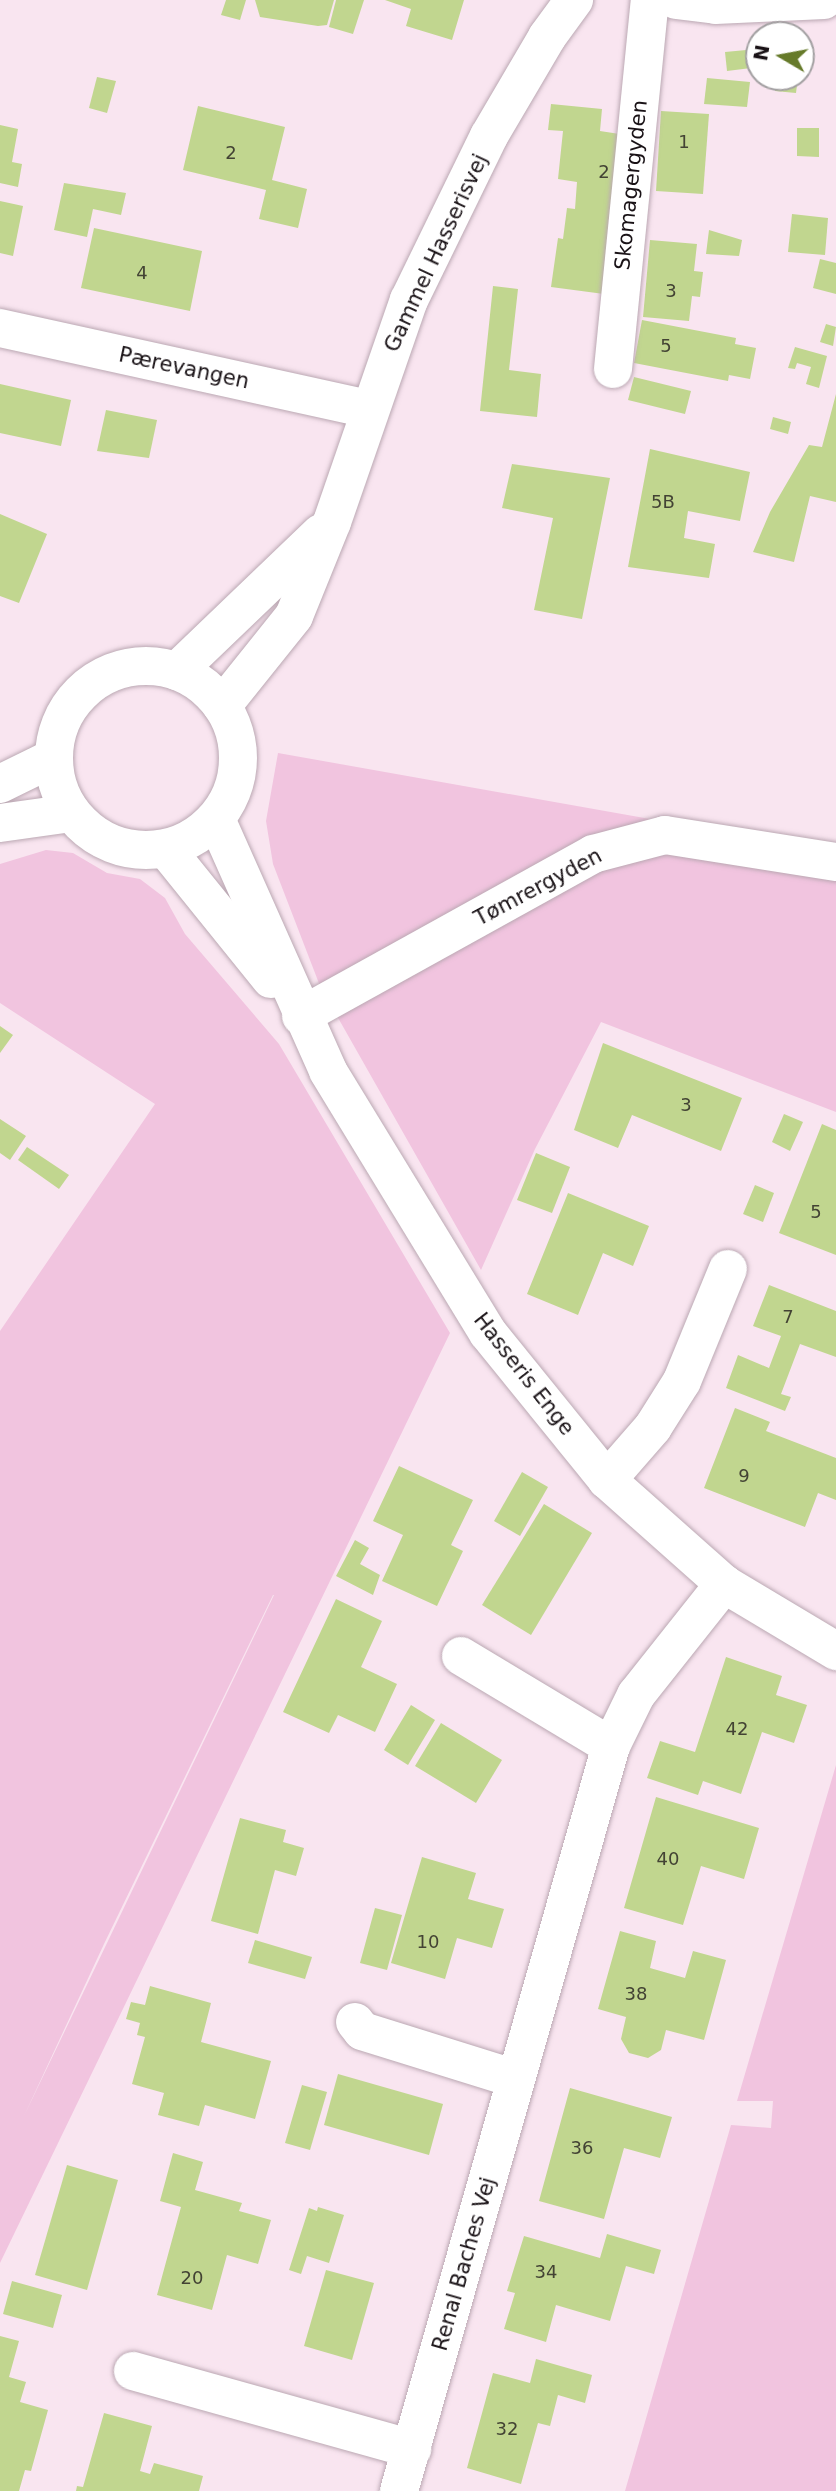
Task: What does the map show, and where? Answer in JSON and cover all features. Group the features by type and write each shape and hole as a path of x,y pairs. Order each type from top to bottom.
{"street":[{"name":"Gammel Hasserisvej","path":"222,706 294,616 332,522 409,300 489,136 547,37 574,0"},
{"name":"Skomagergyden","path":"612,369 650,0"},
{"path":"676,0 715,5 824,0"},
{"name":"Pærevangen","path":"0,328 369,409"},
{"name":"Gammel Hasserisvej","path":"177,671 332,522"},
{"path":"148,665 177,671 203,685 222,706 235,733 239,763 232,793 216,819 194,838 166,849 140,851 113,845 90,832 71,813 58,786 53,758 67,711 93,682 129,668 148,665"},
{"path":"0,784 53,758"},
{"path":"0,824 71,813"},
{"name":"Hasseris Enge","path":"216,819 301,1016 328,1071 488,1333 607,1480 723,1584 836,1651"},
{"name":"Tømrergyden","path":"301,1016 593,855 665,835 836,862"},
{"name":"Hasseris Enge","path":"166,849 301,1016"},
{"path":"607,1480 653,1427 682,1381 728,1269"},
{"name":"Renal Baches Vej","path":"399,2491 611,1746 636,1695 723,1584"},
{"path":"461,1656 611,1746"},
{"path":"355,2022 362,2031 516,2079"},
{"path":"133,2371 412,2449"}],"shaded area":[{"path":"278,753 813,848 836,844 836,1112 601,1022 535,1149 481,1270 320,986 273,864 266,821"},
{"path":"46,850 73,853 107,873 140,879 165,898 185,934 279,1044 450,1333 0,2263 0,1331 155,1104 0,1003 0,864","holes":["274,1595 24,2116 104,1944"]},
{"path":"836,1765 836,2491 625,2491 731,2125 771,2128 773,2101 737,2101"}],"building":[{"path":"226,0 246,0 240,20 221,15"},
{"path":"255,0 334,0 327,25 318,26 260,17"},
{"path":"336,0 364,0 353,34 329,27"},
{"path":"385,0 464,0 452,40 406,26 411,9"},
{"path":"745,50 745,69 727,71 725,52"},
{"path":"97,77 116,81 107,113 89,108"},
{"path":"707,78 745,82 745,91 749,91 747,107 704,104"},
{"path":"551,104 602,109 600,131 626,135 604,294 551,287 558,238 563,239 567,208 575,209 577,182 558,179 563,131 548,130"},
{"path":"198,106 285,127 272,180 307,189 298,228 259,219 266,190 183,170"},
{"path":"661,111 709,114 703,194 656,191"},
{"path":"0,125 18,129 12,162 22,164 18,187 0,183"},
{"path":"797,128 819,128 819,157 797,156"},
{"path":"64,183 126,193 121,215 93,209 87,237 54,230"},
{"path":"0,201 23,206 13,256 0,253"},
{"path":"792,214 828,218 825,255 788,252"},
{"path":"94,228 202,251 190,311 81,288"},
{"path":"709,230 742,240 739,256 706,254"},
{"path":"650,240 697,244 694,271 703,272 700,297 692,296 689,321 643,317"},
{"path":"820,259 836,263 836,294 813,288"},
{"path":"493,286 518,289 509,370 541,374 537,417 480,411"},
{"path":"642,320 736,338 735,344 756,348 750,379 729,375 728,381 634,363"},
{"path":"826,324 836,327 833,346 820,342"},
{"path":"795,347 827,356 819,388 806,384 811,367 797,363 795,369 788,368"},
{"path":"634,377 691,391 685,414 628,400"},
{"path":"0,384 71,400 61,446 0,433"},
{"path":"836,394 836,502 810,496 794,562 753,552 770,512 809,445 822,447"},
{"path":"106,410 157,420 149,458 97,451"},
{"path":"773,417 791,422 788,434 770,429"},
{"path":"650,449 750,472 740,521 688,511 684,538 715,544 709,578 628,567"},
{"path":"512,464 610,478 582,619 534,610 553,518 502,508"},
{"path":"0,514 47,534 19,603 0,596"},
{"path":"0,1026 13,1035 0,1053"},
{"path":"603,1043 742,1098 721,1151 632,1115 618,1148 574,1130"},
{"path":"784,1114 803,1122 790,1151 772,1142"},
{"path":"0,1119 26,1136 10,1160 0,1153"},
{"path":"822,1124 836,1130 836,1255 779,1233"},
{"path":"27,1147 69,1175 59,1189 18,1160"},
{"path":"536,1153 570,1167 552,1213 517,1200"},
{"path":"755,1185 774,1193 763,1222 743,1214"},
{"path":"568,1193 649,1226 633,1266 603,1253 578,1315 527,1294"},
{"path":"769,1285 836,1311 836,1357 800,1344 781,1394 791,1397 785,1411 726,1388 738,1355 769,1368 781,1336 753,1326"},
{"path":"735,1408 770,1422 766,1431 836,1458 836,1500 818,1493 805,1527 704,1488"},
{"path":"399,1466 473,1500 451,1545 463,1551 437,1606 382,1581 403,1535 373,1521"},
{"path":"522,1472 548,1487 520,1536 494,1521"},
{"path":"544,1504 592,1533 531,1635 482,1605"},
{"path":"355,1540 369,1548 360,1564 380,1575 373,1595 336,1576"},
{"path":"336,1599 382,1621 361,1667 397,1684 375,1732 338,1715 329,1733 283,1712"},
{"path":"726,1657 782,1676 776,1695 807,1705 794,1743 762,1732 741,1794 703,1781 698,1795 647,1778 660,1741 695,1752"},
{"path":"411,1705 435,1720 408,1765 384,1750"},
{"path":"441,1723 502,1760 476,1803 415,1766"},
{"path":"656,1797 759,1828 744,1879 701,1866 683,1925 624,1908"},
{"path":"240,1818 286,1830 283,1842 304,1848 296,1876 275,1870 258,1934 211,1921"},
{"path":"422,1857 476,1873 468,1899 504,1909 492,1948 457,1938 445,1979 391,1963"},
{"path":"375,1908 402,1915 387,1970 360,1963"},
{"path":"620,1931 656,1941 650,1968 685,1978 693,1951 726,1960 704,2040 666,2030 661,2050 648,2058 629,2053 621,2039 626,2017 598,2009"},
{"path":"255,1940 312,1957 305,1979 248,1963"},
{"path":"150,1986 211,2003 201,2042 271,2061 255,2119 205,2105 199,2126 158,2115 164,2093 132,2084 145,2037 137,2035 140,2023 126,2019 131,2002 145,2005"},
{"path":"338,2074 443,2104 429,2155 324,2125"},
{"path":"302,2085 327,2092 310,2150 285,2143"},
{"path":"570,2088 672,2117 660,2158 624,2148 604,2219 539,2201"},
{"path":"173,2153 203,2162 195,2190 242,2203 239,2211 271,2220 258,2264 227,2255 212,2310 157,2295 181,2207 160,2201"},
{"path":"67,2165 118,2180 87,2290 35,2275"},
{"path":"318,2207 344,2215 329,2263 307,2256 301,2274 289,2270 309,2208 317,2211"},
{"path":"607,2234 661,2250 654,2274 626,2266 610,2321 556,2305 546,2342 504,2329 515,2293 507,2291 524,2236 600,2258"},
{"path":"326,2270 374,2283 352,2360 304,2346"},
{"path":"12,2281 62,2295 53,2328 3,2314"},
{"path":"0,2336 19,2341 9,2377 26,2382 20,2402 48,2410 31,2471 25,2470 19,2491 0,2491"},
{"path":"536,2359 592,2375 585,2403 558,2395 550,2426 538,2423 521,2484 467,2468 493,2373 530,2383"},
{"path":"104,2413 152,2426 140,2471 150,2474 154,2463 203,2476 199,2491 76,2491 77,2486 83,2487"}]}
